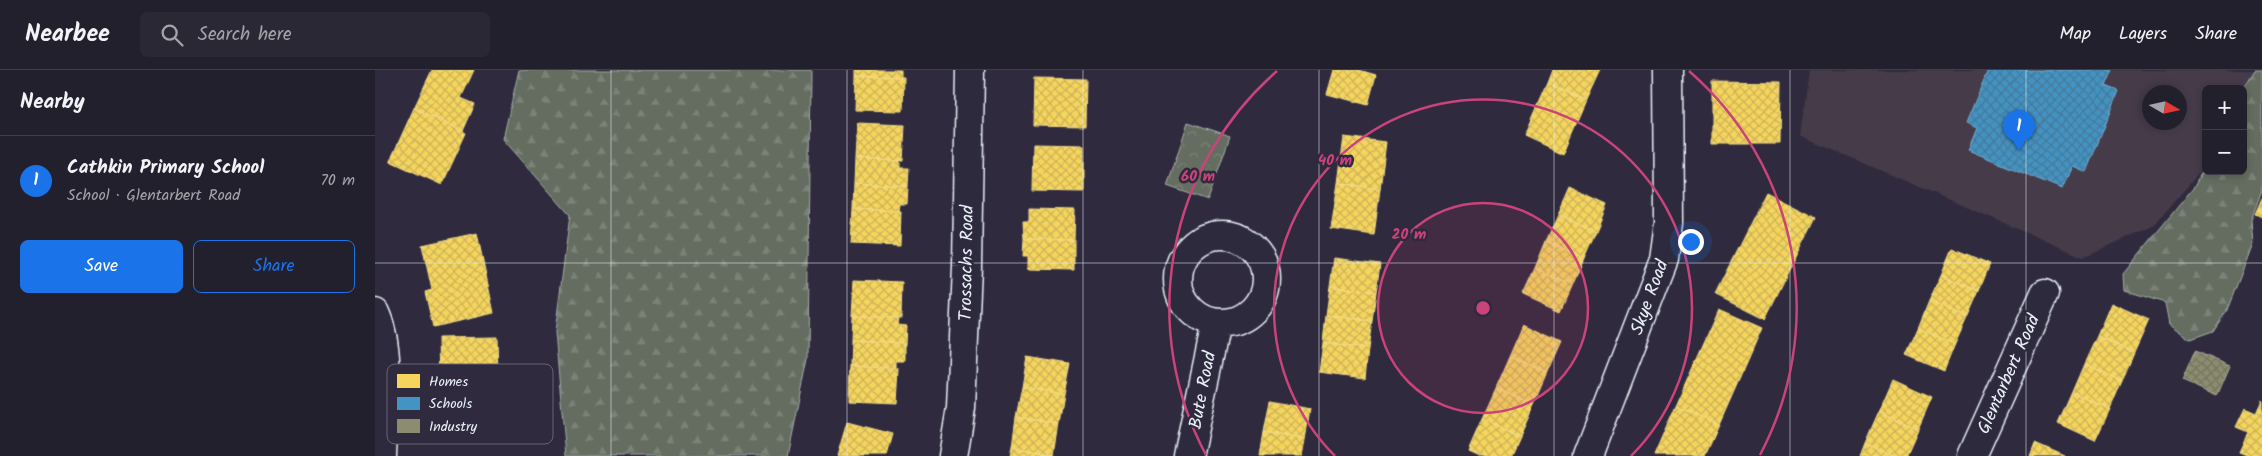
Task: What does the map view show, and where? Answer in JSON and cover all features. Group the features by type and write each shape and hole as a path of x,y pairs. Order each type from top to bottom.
{"street":[{"name":"Trossachs Road","path":"953,456 961,408 967,266 969,70"},
{"name":"Skye Road","path":"1588,456 1664,259 1669,223 1668,70"},
{"name":"Glentarbert Road","path":"1972,456 2045,293"},
{"path":"375,313 382,328 385,367 382,456"},
{"name":"Bute Road","path":"1188,456 1216,324"}],"shaded area":[{"path":"1809,70 2262,70 2247,85 2202,85 2202,170 2153,226 2083,257 1800,136"}],"green space":[{"path":"519,70 811,70 808,359 788,456 566,456 555,332 570,215 503,139"},
{"path":"2255,70 2262,70 2262,190 2251,220 2253,244 2227,310 2213,331 2190,339 2169,324 2165,303 2124,290 2123,274 2194,187 2202,172 2202,175 2247,175 2246,85"},
{"path":"1188,122 1230,136 1208,200 1167,186"}],"building: Homes":[{"path":"432,70 474,70 461,98 475,104 463,131 414,108"},
{"path":"856,70 901,70 901,77 856,76"},
{"path":"1334,70 1359,70 1376,75 1368,105 1327,94"},
{"path":"1552,70 1600,70 1586,100 1547,83"},
{"path":"856,76 904,77 903,111 855,110"},
{"path":"1034,78 1086,79 1085,126 1033,125"},
{"path":"1712,81 1781,82 1780,144 1712,144"},
{"path":"1547,83 1586,100 1563,153 1524,135"},
{"path":"414,108 466,133 442,185 390,161"},
{"path":"857,123 905,125 903,161 855,159"},
{"path":"1344,137 1386,142 1380,189 1338,183"},
{"path":"1033,144 1084,145 1084,192 1032,191"},
{"path":"855,159 900,161 900,168 909,168 908,186 854,183"},
{"path":"854,183 908,186 907,204 899,204 898,211 853,209"},
{"path":"1338,183 1380,189 1374,235 1331,229"},
{"path":"1570,188 1607,205 1596,231 1558,215"},
{"path":"1766,192 1816,217 1765,319 1715,294"},
{"path":"2262,198 2262,217 2255,214"},
{"path":"853,209 901,211 900,246 851,244"},
{"path":"1029,209 1075,210 1074,240 1024,239 1023,222 1029,222"},
{"path":"1558,215 1596,231 1584,258 1546,241"},
{"path":"477,233 494,313 433,327 425,292 432,290 422,245"},
{"path":"1024,239 1074,240 1074,270 1028,269 1028,256 1023,256"},
{"path":"1546,241 1584,258 1573,284 1535,268"},
{"path":"1952,248 1990,264 1979,291 1941,275"},
{"path":"1334,258 1380,264 1376,292 1330,286"},
{"path":"1535,268 1573,284 1561,311 1523,294"},
{"path":"1941,275 1979,291 1967,318 1929,301"},
{"path":"854,280 902,282 901,318 852,316"},
{"path":"1330,286 1376,292 1372,321 1326,315"},
{"path":"1929,301 1967,318 1955,344 1918,328"},
{"path":"2111,303 2149,320 2134,353 2097,336"},
{"path":"1719,309 1762,328 1719,425 1676,405"},
{"path":"1326,315 1372,321 1368,349 1323,343"},
{"path":"852,316 898,318 897,325 906,326 905,343 851,340"},
{"path":"1524,324 1562,342 1548,373 1510,356"},
{"path":"1918,328 1955,344 1944,371 1906,355"},
{"path":"2097,336 2134,353 2122,381 2084,364"},
{"path":"497,337 498,364 439,364 438,338"},
{"path":"851,340 905,343 905,361 896,361 896,368 850,366"},
{"path":"1323,343 1368,349 1365,378 1319,372"},
{"path":"1510,356 1548,373 1534,405 1496,388"},
{"path":"1027,357 1070,364 1064,394 1022,387"},
{"path":"2084,364 2122,381 2110,409 2072,392"},
{"path":"850,366 899,369 897,403 849,401"},
{"path":"1893,379 1932,397 1918,429 1879,411"},
{"path":"1022,387 1064,394 1059,424 1016,417"},
{"path":"1496,388 1534,405 1520,436 1482,419"},
{"path":"2072,392 2110,409 2095,441 2058,424"},
{"path":"2262,400 2262,456 2249,456 2239,452 2248,432 2236,427 2245,408 2256,413"},
{"path":"1270,401 1310,409 1305,440 1264,432"},
{"path":"1676,405 1719,425 1705,456 1654,456"},
{"path":"1879,411 1918,429 1906,456 1895,456 1865,443"},
{"path":"1016,417 1059,424 1054,455 1012,447"},
{"path":"1482,419 1520,436 1511,456 1479,456 1468,451"},
{"path":"847,422 893,434 887,456 837,456"},
{"path":"1264,432 1305,440 1302,456 1260,456"},
{"path":"1865,443 1895,456 1860,456"},
{"path":"2035,443 2065,456 2030,456"},
{"path":"1012,447 1054,455 1054,456 1010,456"}],"building: Schools":[{"path":"1988,70 2113,70 2106,86 2119,91 2086,172 2072,166 2062,189 1968,150 1977,128 1966,123"}],"building: Industry":[{"path":"2195,351 2230,366 2217,396 2182,381"}],"place":[{"name":"Cathkin Primary School","path":"2019,151"}]}
